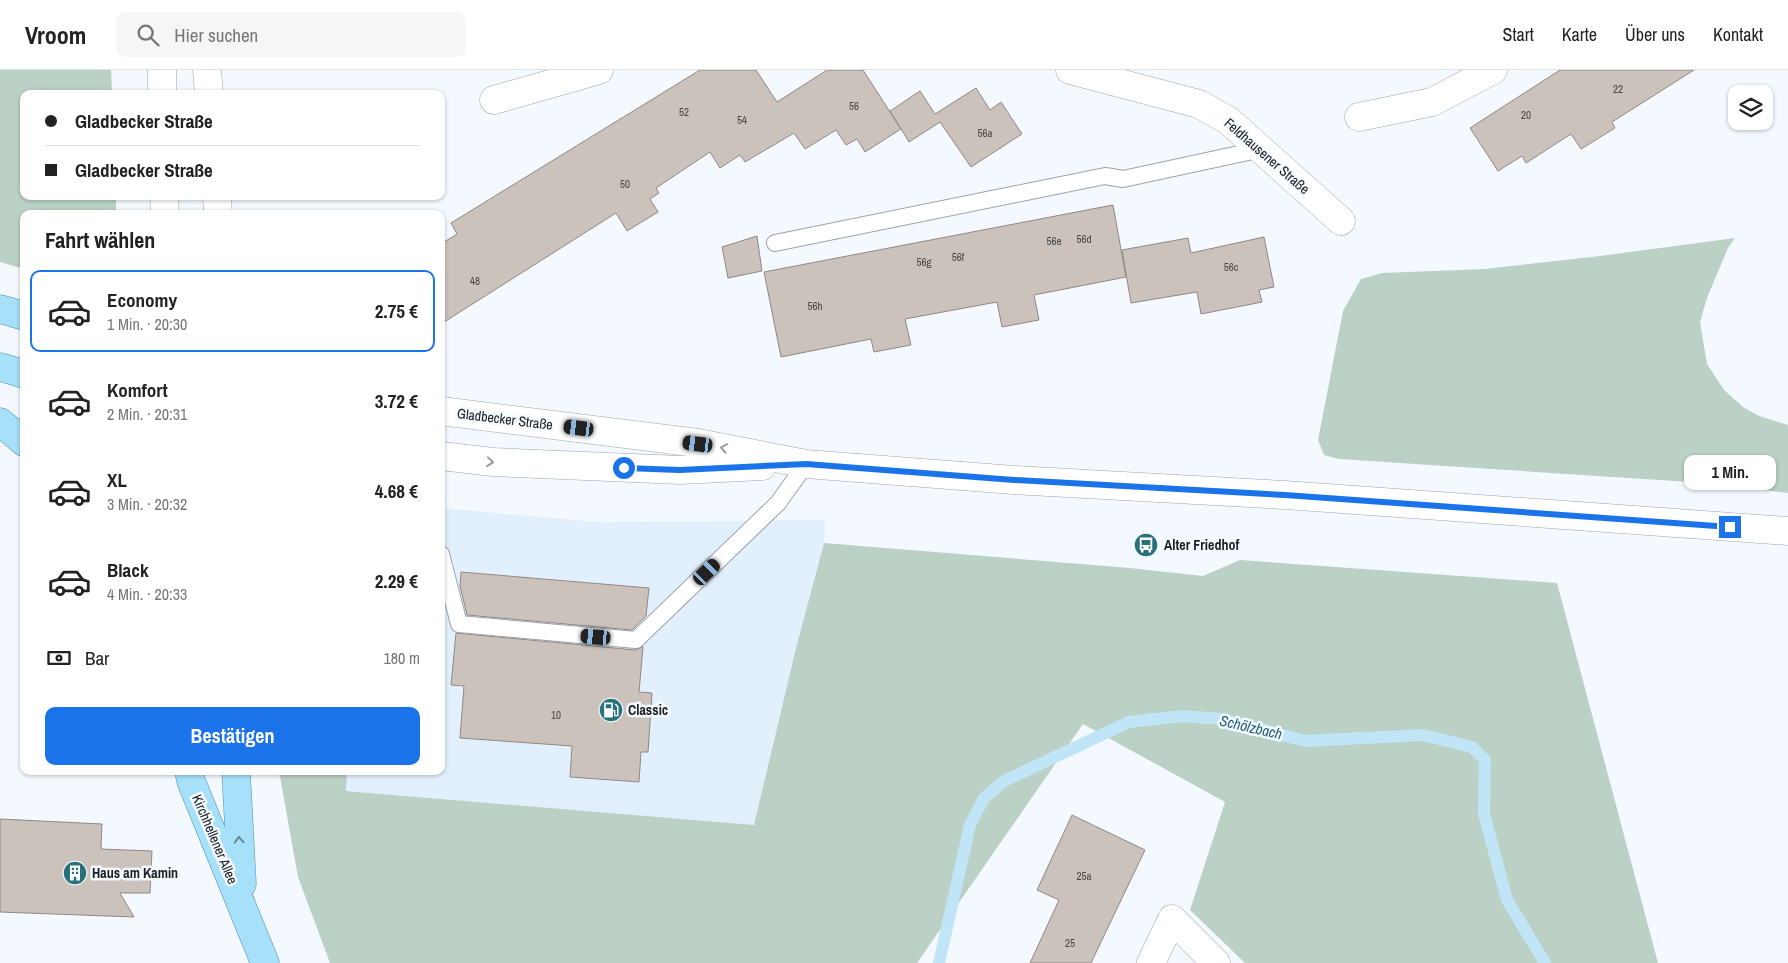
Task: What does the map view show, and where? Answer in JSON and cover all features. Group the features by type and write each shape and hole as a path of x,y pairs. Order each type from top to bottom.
{"main road":[{"path":"162,70 162,90"},
{"path":"207,70 209,90"},
{"path":"494,100 599,70"},
{"name":"Feldhausener Straße","path":"1070,70 1199,104 1229,121 1341,221"},
{"path":"1359,117 1432,102 1493,70"},
{"path":"0,309 20,315"},
{"path":"0,367 20,373"},
{"name":"Gladbecker Straße","path":"445,412 698,444 806,464 1014,480 1285,495 1788,531"},
{"path":"0,422 20,439"},
{"name":"Gladbecker Straße","path":"445,456 493,462 680,470 806,464"},
{"name":"Kirchhellener Allee","path":"190,775 265,963"},
{"name":"Kirchhellener Allee","path":"236,775 243,906"},
{"path":"1151,963 1172,919 1216,963"}],"lane":[{"path":"775,243 1105,176 1123,179 1262,149"},
{"path":"445,570 459,624 636,640 778,503 806,464"}],"shaded area":[{"name":"Classic","path":"445,508 598,522 825,520 824,543 796,648 754,826 346,791 347,775 445,775"}],"green space":[{"path":"0,70 111,70 112,90 20,90 20,200 116,200 116,210 20,210 20,268 0,262"},
{"path":"1735,238 1728,248 1707,298 1700,322 1707,364 1724,390 1743,407 1759,416 1788,425 1788,493 1705,483 1339,459 1324,455 1318,440 1343,311 1361,279 1382,273 1485,269"},
{"path":"824,543 1130,568 1203,576 1240,560 1557,583 1658,963 1245,963 1190,910 1225,802 1083,724 917,963 330,963 298,877 280,775 347,775 346,791 754,825 796,648"}],"building":[{"path":"700,70 756,70 777,102 827,70 863,70 901,129 865,152 857,139 846,145 836,130 805,149 794,133 745,162 740,155 720,168 710,152 656,188 659,193 650,199 658,212 627,231 616,213 445,321 445,242 457,234 451,223"},
{"path":"1560,70 1694,70 1612,122 1615,128 1581,149 1571,134 1526,163 1522,156 1498,171 1470,128"},
{"path":"976,88 990,110 1001,102 1022,134 971,167 940,122 909,142 890,111 920,91 935,114"},
{"path":"1113,205 1126,277 1034,295 1039,320 1002,327 997,302 905,319 911,345 874,352 871,339 781,357 764,272"},
{"path":"757,236 762,271 728,278 722,247"},
{"path":"1264,237 1274,287 1259,290 1262,302 1201,314 1197,292 1131,303 1122,250 1188,238 1191,253"},
{"path":"461,572 649,588 646,616 632,630 467,615 460,586"},
{"path":"456,633 635,650 643,647 639,692 652,693 648,752 641,752 639,782 570,777 572,746 460,738 464,686 451,685"},
{"path":"1072,815 1145,850 1091,963 1030,963 1059,900 1037,890"},
{"name":"Haus am Kamin","path":"0,819 102,824 101,849 152,851 150,893 120,893 134,917 0,912"}],"waterway":[{"name":"Schölzbach","path":"939,963 970,825 984,798 1004,781 1129,722 1182,716 1222,719 1305,741 1423,735 1472,747 1485,760 1484,814 1507,900 1545,963"}],"place":[{"name":"Alter Friedhof","path":"1146,545"},
{"name":"Classic","path":"611,710"},
{"name":"Haus am Kamin","path":"75,873"}],"route":[{"path":"624,468 680,470 806,464 1014,480 1285,495 1730,527"}]}
